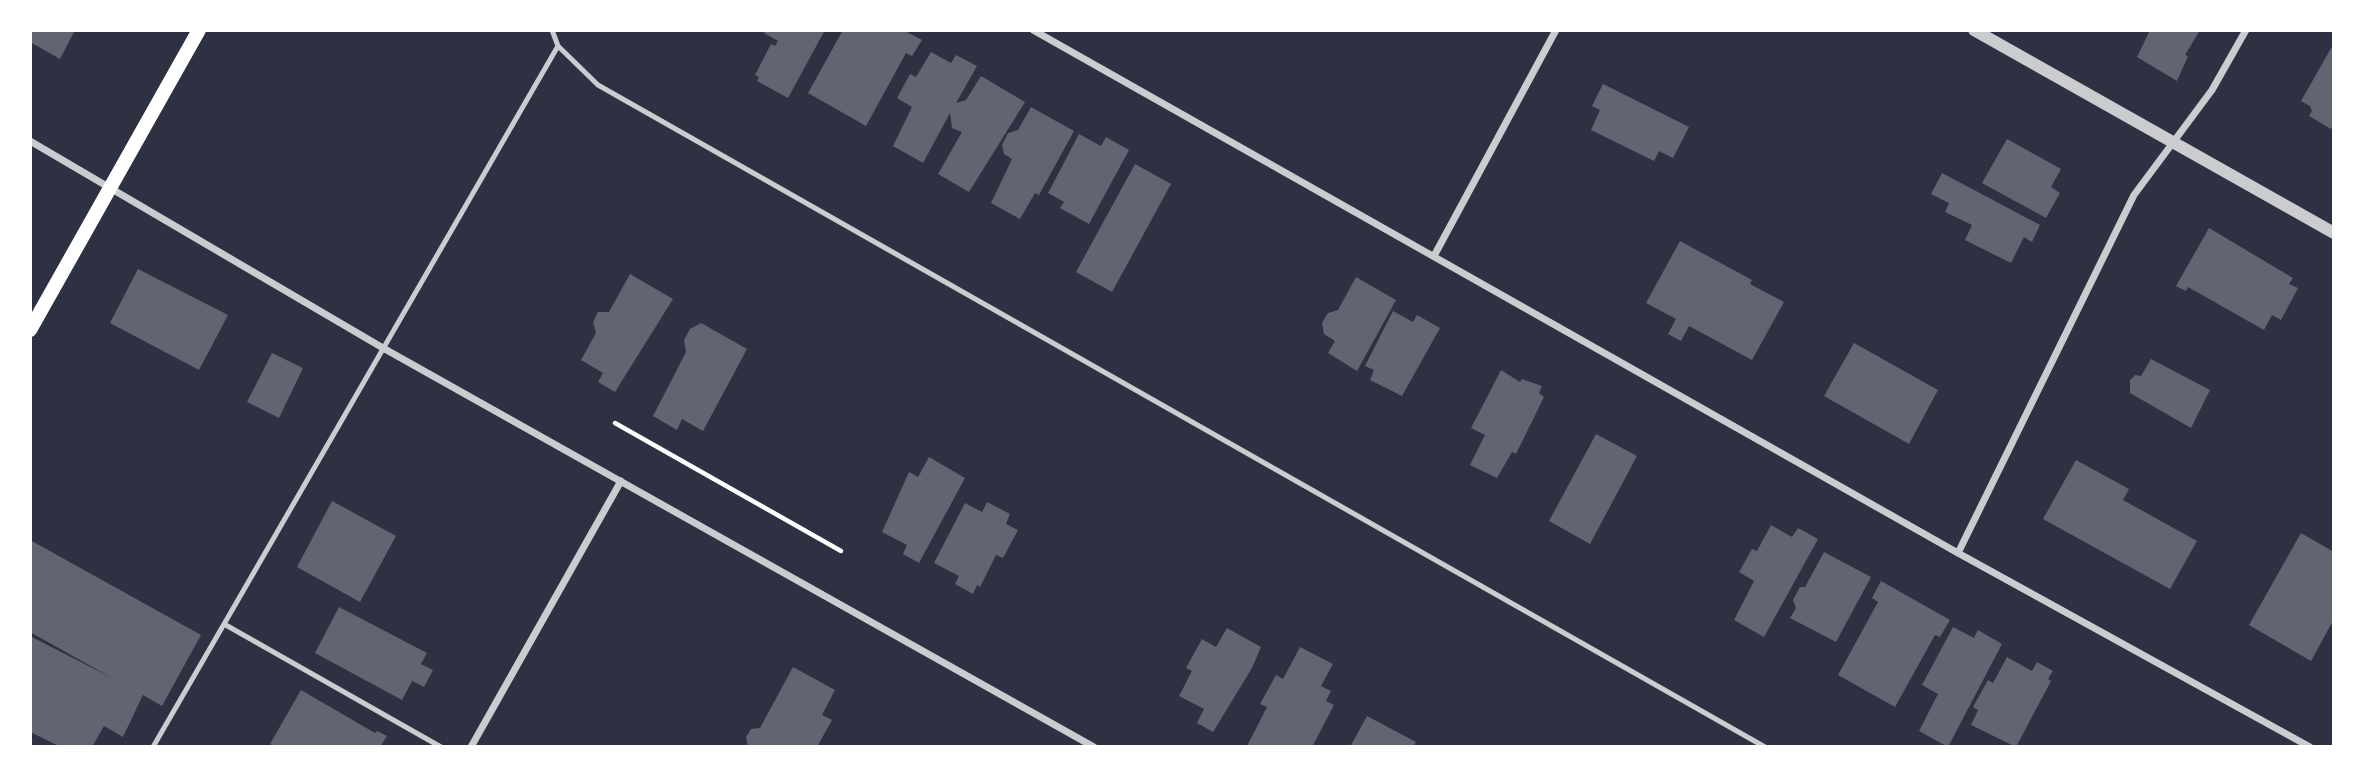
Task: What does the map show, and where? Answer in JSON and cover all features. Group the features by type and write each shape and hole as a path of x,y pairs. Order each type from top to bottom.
{"main road":[{"path":"30,330 199,30"}],"street":[{"path":"1033,30 1958,553 2310,747"},
{"path":"1434,256 1556,30"},
{"path":"1974,30 2334,233"},
{"path":"1958,553 2134,195 2212,90 2246,30"},
{"path":"30,141 111,186 383,348 1094,747"},
{"path":"471,747 621,481"}],"lane":[{"path":"552,30 558,46 598,85 1765,747"},
{"path":"153,747 558,46"},
{"path":"224,624 441,747"}],"path":[{"path":"615,424 841,551"}],"building":[{"path":"30,30 74,32 60,59 30,42"},
{"path":"767,30 825,30 788,98 757,81 759,77 755,75 771,44 775,46 778,41 764,33"},
{"path":"843,30 903,30 922,40 912,56 906,53 866,126 808,93"},
{"path":"2150,30 2200,30 2185,55 2188,56 2177,81 2137,57"},
{"path":"2334,43 2334,124 2331,129 2309,116 2312,111 2310,106 2301,101"},
{"path":"931,52 951,63 956,55 977,66 956,103 966,100 981,76 1025,102 969,192 938,174 962,132 952,128 950,113 923,163 893,146 912,107 897,98 910,74 916,77"},
{"path":"1603,84 1689,127 1673,158 1659,151 1654,161 1591,130 1600,110 1592,106"},
{"path":"1031,107 1074,131 1039,195 1035,193 1020,219 991,203 1012,159 1004,154 1002,145 1008,133 1018,130"},
{"path":"1079,134 1101,146 1106,137 1129,150 1089,224 1060,208 1064,202 1048,193"},
{"path":"2007,139 2061,169 2051,187 2060,193 2046,218 1982,183"},
{"path":"1135,164 1171,184 1112,292 1076,272"},
{"path":"1942,173 2040,225 2032,242 2024,237 2011,263 1965,240 1972,225 1945,212 1949,203 1931,194"},
{"path":"2209,228 2293,278 2289,284 2298,288 2281,320 2272,315 2264,330 2188,287 2186,291 2176,286"},
{"path":"1680,241 1752,280 1750,284 1784,302 1752,360 1689,326 1681,341 1668,334 1676,319 1646,303"},
{"path":"138,269 228,315 199,370 110,323"},
{"path":"630,274 673,299 615,392 598,382 603,373 581,360 596,333 593,322 598,312 609,312"},
{"path":"1356,277 1396,300 1357,371 1328,353 1335,341 1324,334 1322,323 1328,313 1338,310"},
{"path":"1393,311 1413,322 1417,315 1440,328 1402,396 1370,380 1374,370 1365,366"},
{"path":"701,323 747,349 703,431 682,419 677,430 653,416 686,352 684,340 690,329"},
{"path":"1854,343 1938,390 1909,444 1824,396"},
{"path":"272,353 303,368 279,418 247,402"},
{"path":"2151,359 2210,390 2191,428 2130,393 2130,380 2135,375 2141,376"},
{"path":"1501,370 1520,382 1522,379 1542,386 1539,393 1544,397 1516,454 1512,452 1497,478 1470,465 1485,435 1471,428"},
{"path":"1596,434 1637,456 1590,544 1549,521"},
{"path":"929,457 965,478 919,563 903,554 907,545 882,532 909,472 918,477"},
{"path":"2076,460 2129,489 2123,500 2197,541 2170,589 2043,519"},
{"path":"332,501 396,536 360,602 297,567"},
{"path":"987,502 1010,514 1006,524 1018,530 1003,558 996,555 980,587 977,585 973,594 955,584 959,576 934,563 965,503 982,512"},
{"path":"1771,525 1792,537 1798,528 1818,539 1764,637 1734,620 1754,581 1739,572 1752,549 1757,551"},
{"path":"2301,533 2334,552 2334,619 2311,661 2249,625"},
{"path":"30,540 201,635 162,706 143,695 123,737 104,726 92,747 61,747 30,732 30,636 112,678 30,632"},
{"path":"1824,552 1871,577 1836,642 1790,618 1796,608 1793,600 1800,587 1805,587"},
{"path":"1881,581 1950,620 1940,637 1935,635 1895,707 1838,675 1878,602 1872,598"},
{"path":"339,607 427,653 421,664 433,670 424,687 412,681 402,700 315,653"},
{"path":"1953,627 1974,638 1978,630 2002,644 1948,747 1919,731 1938,694 1922,685"},
{"path":"1227,628 1261,647 1252,668 1213,732 1197,723 1204,709 1179,696 1192,671 1186,668 1202,639 1216,647"},
{"path":"1300,647 1333,664 1321,686 1331,691 1326,701 1334,705 1312,747 1247,746 1267,707 1260,704 1276,675 1283,679"},
{"path":"2007,657 2032,671 2037,662 2053,671 2048,679 2051,681 2016,747 1971,725 1978,710 1973,707 1988,680 1993,683"},
{"path":"793,667 835,690 822,715 832,720 817,747 748,747 746,737 751,729 760,728"},
{"path":"301,690 375,733 377,731 387,736 380,747 276,747 270,744"},
{"path":"1367,716 1416,742 1413,747 1350,747"}]}
